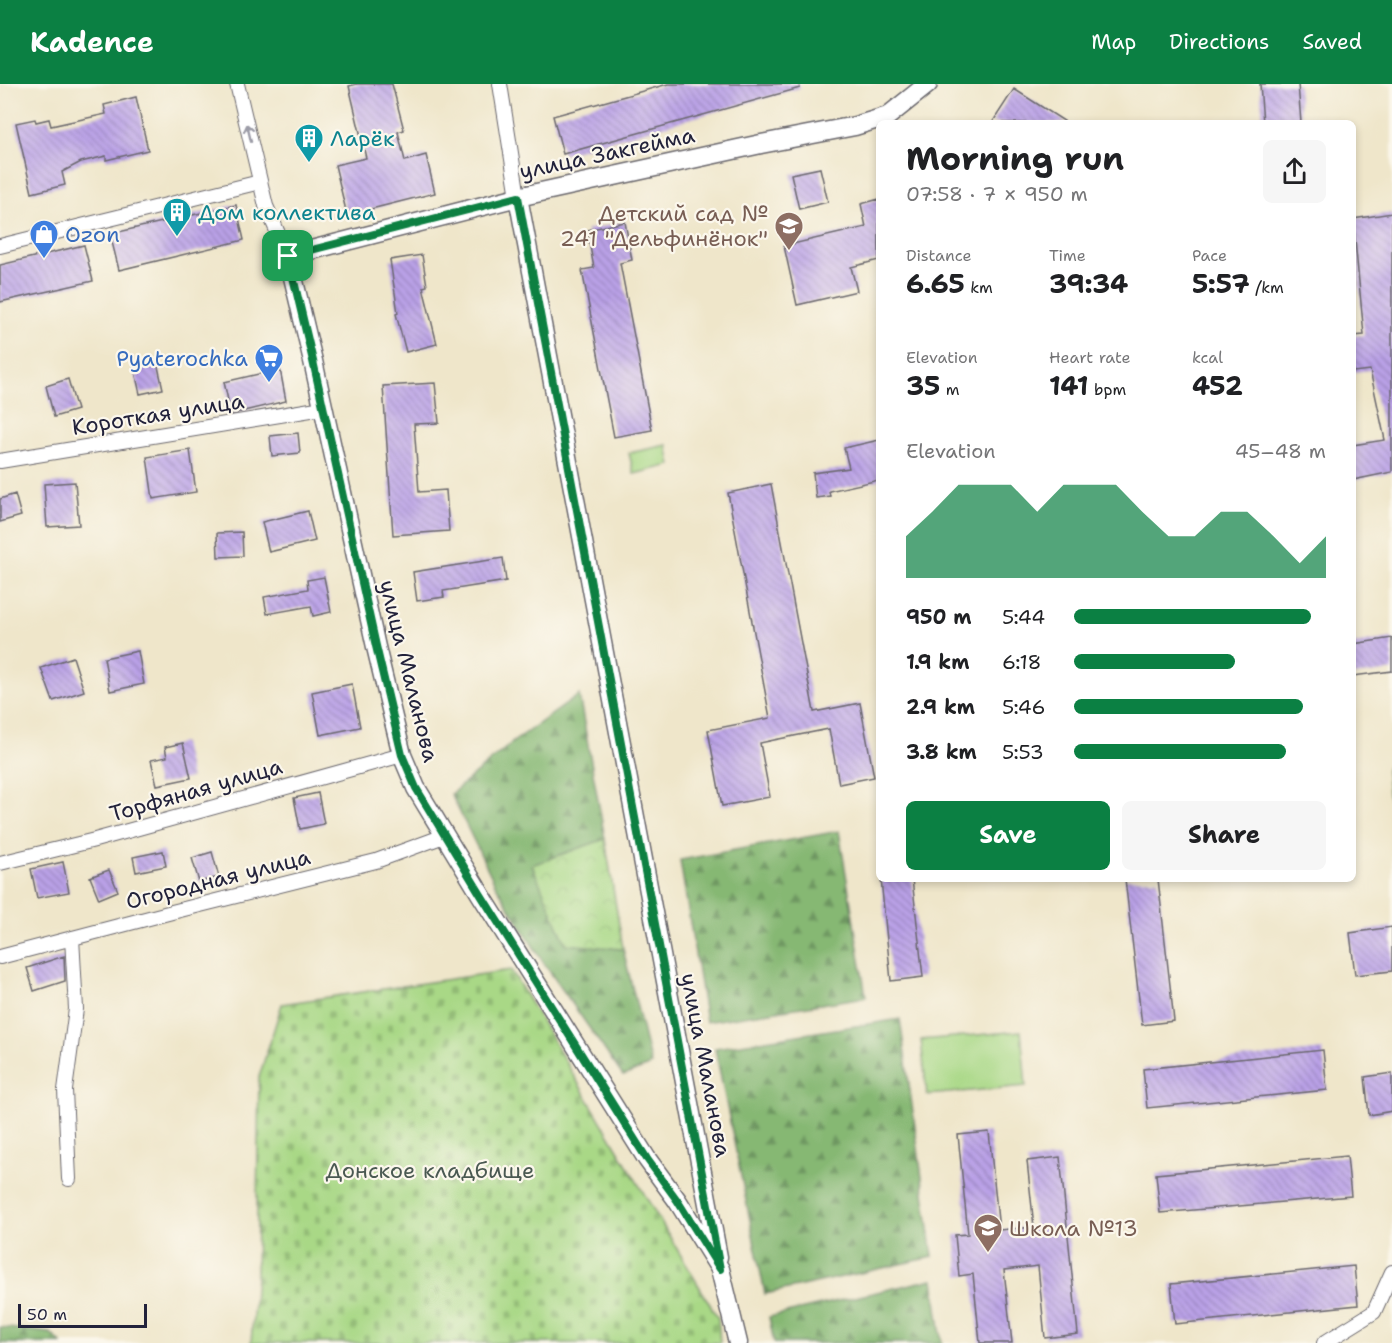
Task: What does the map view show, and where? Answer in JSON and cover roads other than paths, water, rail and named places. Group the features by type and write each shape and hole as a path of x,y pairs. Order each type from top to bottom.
{"street":[{"name":"улица Маланова","path":"237,84 266,206 288,256 402,755 416,788 444,836 647,1159 677,1200 720,1269"},
{"path":"500,84 518,197"},
{"name":"улица Закгейма","path":"288,256 518,197 855,126 888,116 928,84"},
{"path":"0,246 260,182"},
{"name":"улица Маланова","path":"518,197 720,1269 738,1343"},
{"name":"Короткая улица","path":"0,461 323,408"},
{"name":"Торфяная улица","path":"0,863 94,840 402,755"},
{"name":"Огородная улица","path":"0,957 376,861 444,836"},
{"path":"69,1179 65,1090 76,1009 72,938"},
{"path":"1324,1343 1374,1312 1392,1272"}],"place":[{"name":"Ларёк","path":"309,164"},
{"name":"Дом коллектива","path":"177,238"},
{"name":"Детский сад № 241 \"Дельфинёнок\"","path":"789,252"},
{"name":"Ozon","path":"44,260"},
{"name":"Pyaterochka","path":"269,384"},
{"name":"Школа №13","path":"988,1254"}],"park label":[{"name":"Донское кладбище","path":"430,1170"}]}
